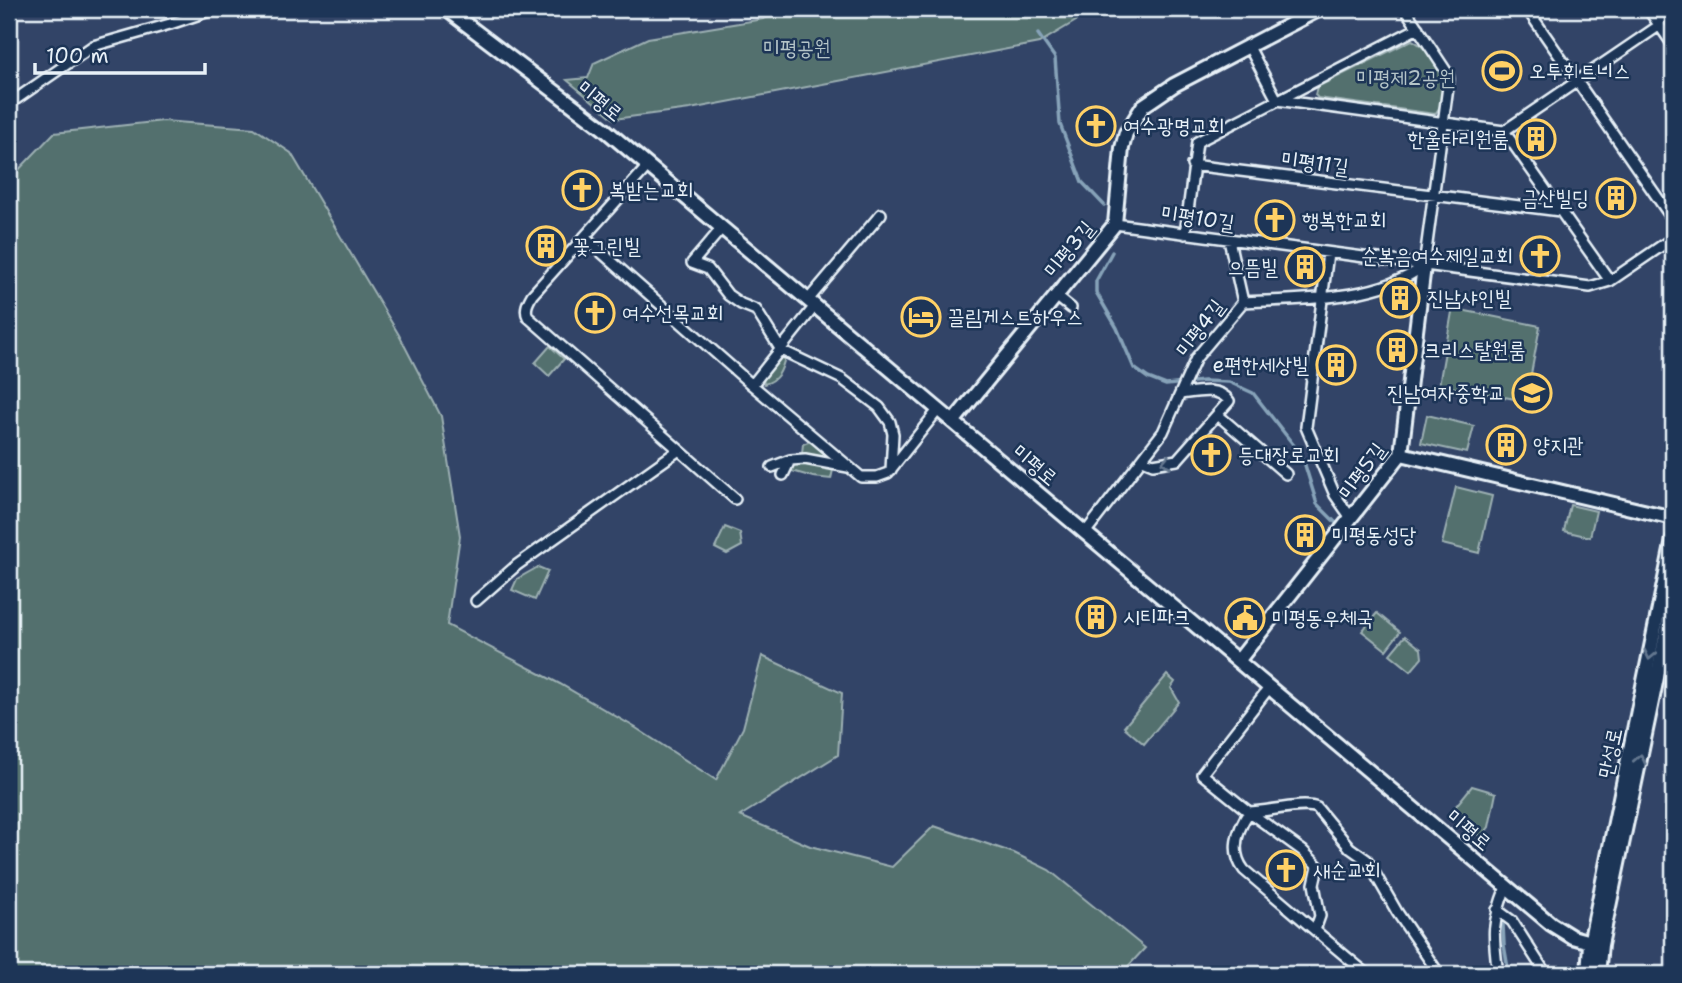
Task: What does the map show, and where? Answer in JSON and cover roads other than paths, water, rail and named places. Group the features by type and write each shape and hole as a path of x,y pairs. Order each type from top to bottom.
{"street":[{"path":"9,104 99,43 215,9"},
{"name":"미평로","path":"446,9 571,103 648,166 1506,887 1562,931 1596,945"},
{"name":"미평3길","path":"953,422 1115,224 1122,148 1134,117 1154,97 1320,9"},
{"path":"1405,9 1448,76 1424,266"},
{"path":"1527,9 1673,220"},
{"path":"1648,9 1673,45"},
{"path":"1277,100 1504,131 1660,25 1662,9"},
{"path":"1185,234 1192,165 1198,142 1418,28"},
{"path":"1248,46 1277,100"},
{"path":"1504,131 1610,281"},
{"name":"미평11길","path":"1192,165 1434,195"},
{"path":"648,166 532,295 527,304 528,317 735,499"},
{"path":"1434,195 1560,211"},
{"path":"752,385 781,350 811,303 881,214"},
{"name":"미평10길","path":"1115,224 1581,286 1595,286 1610,281 1673,238"},
{"path":"722,228 692,263 708,269 727,295 756,310 781,350 842,379 879,407 890,422 893,434 891,470"},
{"path":"585,238 861,477 882,476 891,470 938,410"},
{"path":"1229,240 1243,302"},
{"path":"1328,253 1306,427 1335,495 1351,518"},
{"name":"미평4길","path":"1085,533 1168,424 1196,358 1243,302 1322,298 1388,284 1406,278 1424,266"},
{"name":"미평5길","path":"1238,661 1401,454 1424,266"},
{"path":"1056,296 1071,308"},
{"path":"1143,460 1153,464 1177,460 1228,402 1224,394 1182,392"},
{"path":"1218,415 1286,474"},
{"path":"476,601 516,565 679,450"},
{"path":"1401,454 1673,518"},
{"path":"772,467 790,460 805,459 850,467"},
{"path":"783,475 790,460"},
{"name":"만성로","path":"1598,974 1596,945 1673,540"},
{"name":"만성로","path":"1588,974 1673,601"},
{"path":"1269,688 1202,774 1248,812 1312,858 1318,866 1314,884 1321,916 1315,930"},
{"path":"1248,812 1303,805 1317,807 1350,848 1367,860 1397,912 1439,974"},
{"path":"1248,812 1238,835 1236,856 1244,870 1367,974"},
{"path":"1498,974 1494,940 1497,910 1506,887"},
{"path":"1497,910 1512,921 1546,974"}],"waterway":[{"path":"1038,34 1055,58 1060,124 1082,182 1104,205"},
{"path":"1112,252 1096,281 1096,292 1117,328 1134,368 1148,378 1166,385 1203,381 1229,382 1253,393 1296,448 1304,462 1317,504 1338,525"},
{"path":"1503,925 1509,974"}],"place":[{"name":"오투휘트니스","path":"1502,71"},
{"name":"여수광명교회","path":"1096,126"},
{"name":"한울타리원룸","path":"1536,139"},
{"name":"복받는교회","path":"582,190"},
{"name":"금산빌딩","path":"1616,198"},
{"name":"행복한교회","path":"1275,220"},
{"name":"꽃그린빌","path":"546,246"},
{"name":"순복음여수제일교회","path":"1540,256"},
{"name":"으뜸빌","path":"1305,267"},
{"name":"진남샤인빌","path":"1400,298"},
{"name":"여수선목교회","path":"595,313"},
{"name":"끌림게스트하우스","path":"921,317"},
{"name":"크리스탈원룸","path":"1397,350"},
{"name":"e편한세상빌","path":"1336,365"},
{"name":"진남여자중학교","path":"1532,393"},
{"name":"양지관","path":"1506,445"},
{"name":"등대장로교회","path":"1211,455"},
{"name":"미평동성당","path":"1305,535"},
{"name":"시티파크","path":"1096,617"},
{"name":"미평동우체국","path":"1245,618"},
{"name":"새순교회","path":"1286,870"}],"park label":[{"name":"미평공원","path":"797,48"},
{"name":"미평제2공원","path":"1406,78"}]}
